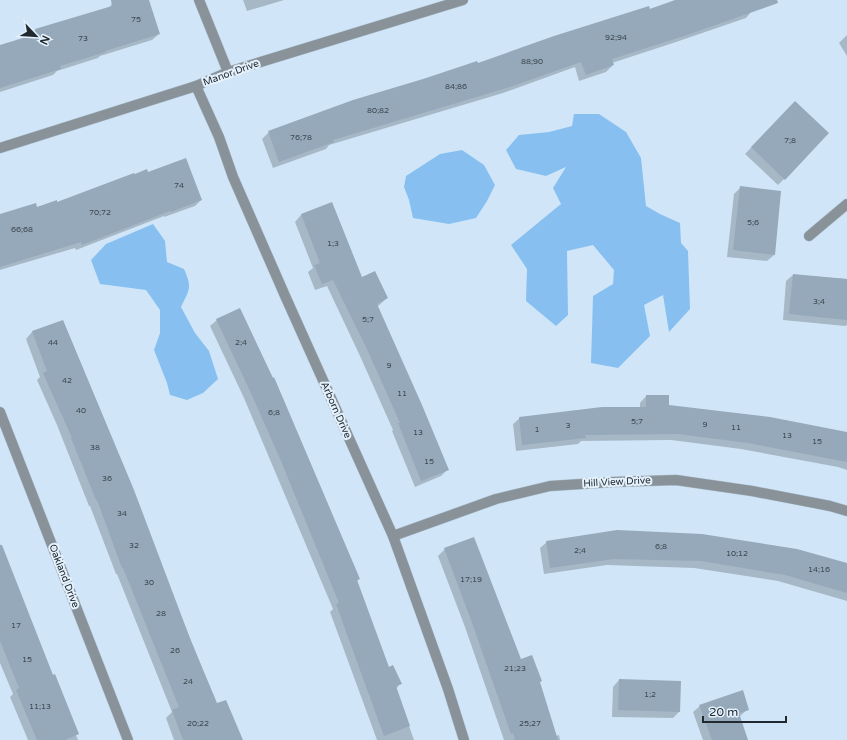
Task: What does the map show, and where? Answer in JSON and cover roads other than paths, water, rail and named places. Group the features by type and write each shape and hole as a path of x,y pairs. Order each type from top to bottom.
{"street":[{"path":"199,0 228,72"},
{"name":"Manor Drive","path":"0,148 196,86 228,72 464,0"},
{"name":"Arborn Drive","path":"196,86 219,137 233,177 393,536 448,688 464,740"},
{"path":"809,236 847,204"},
{"name":"Oakland Drive","path":"0,412 128,740"},
{"name":"Hill View Drive","path":"393,536 496,498 550,486 613,482 676,480 752,491 830,506 847,511"}]}
